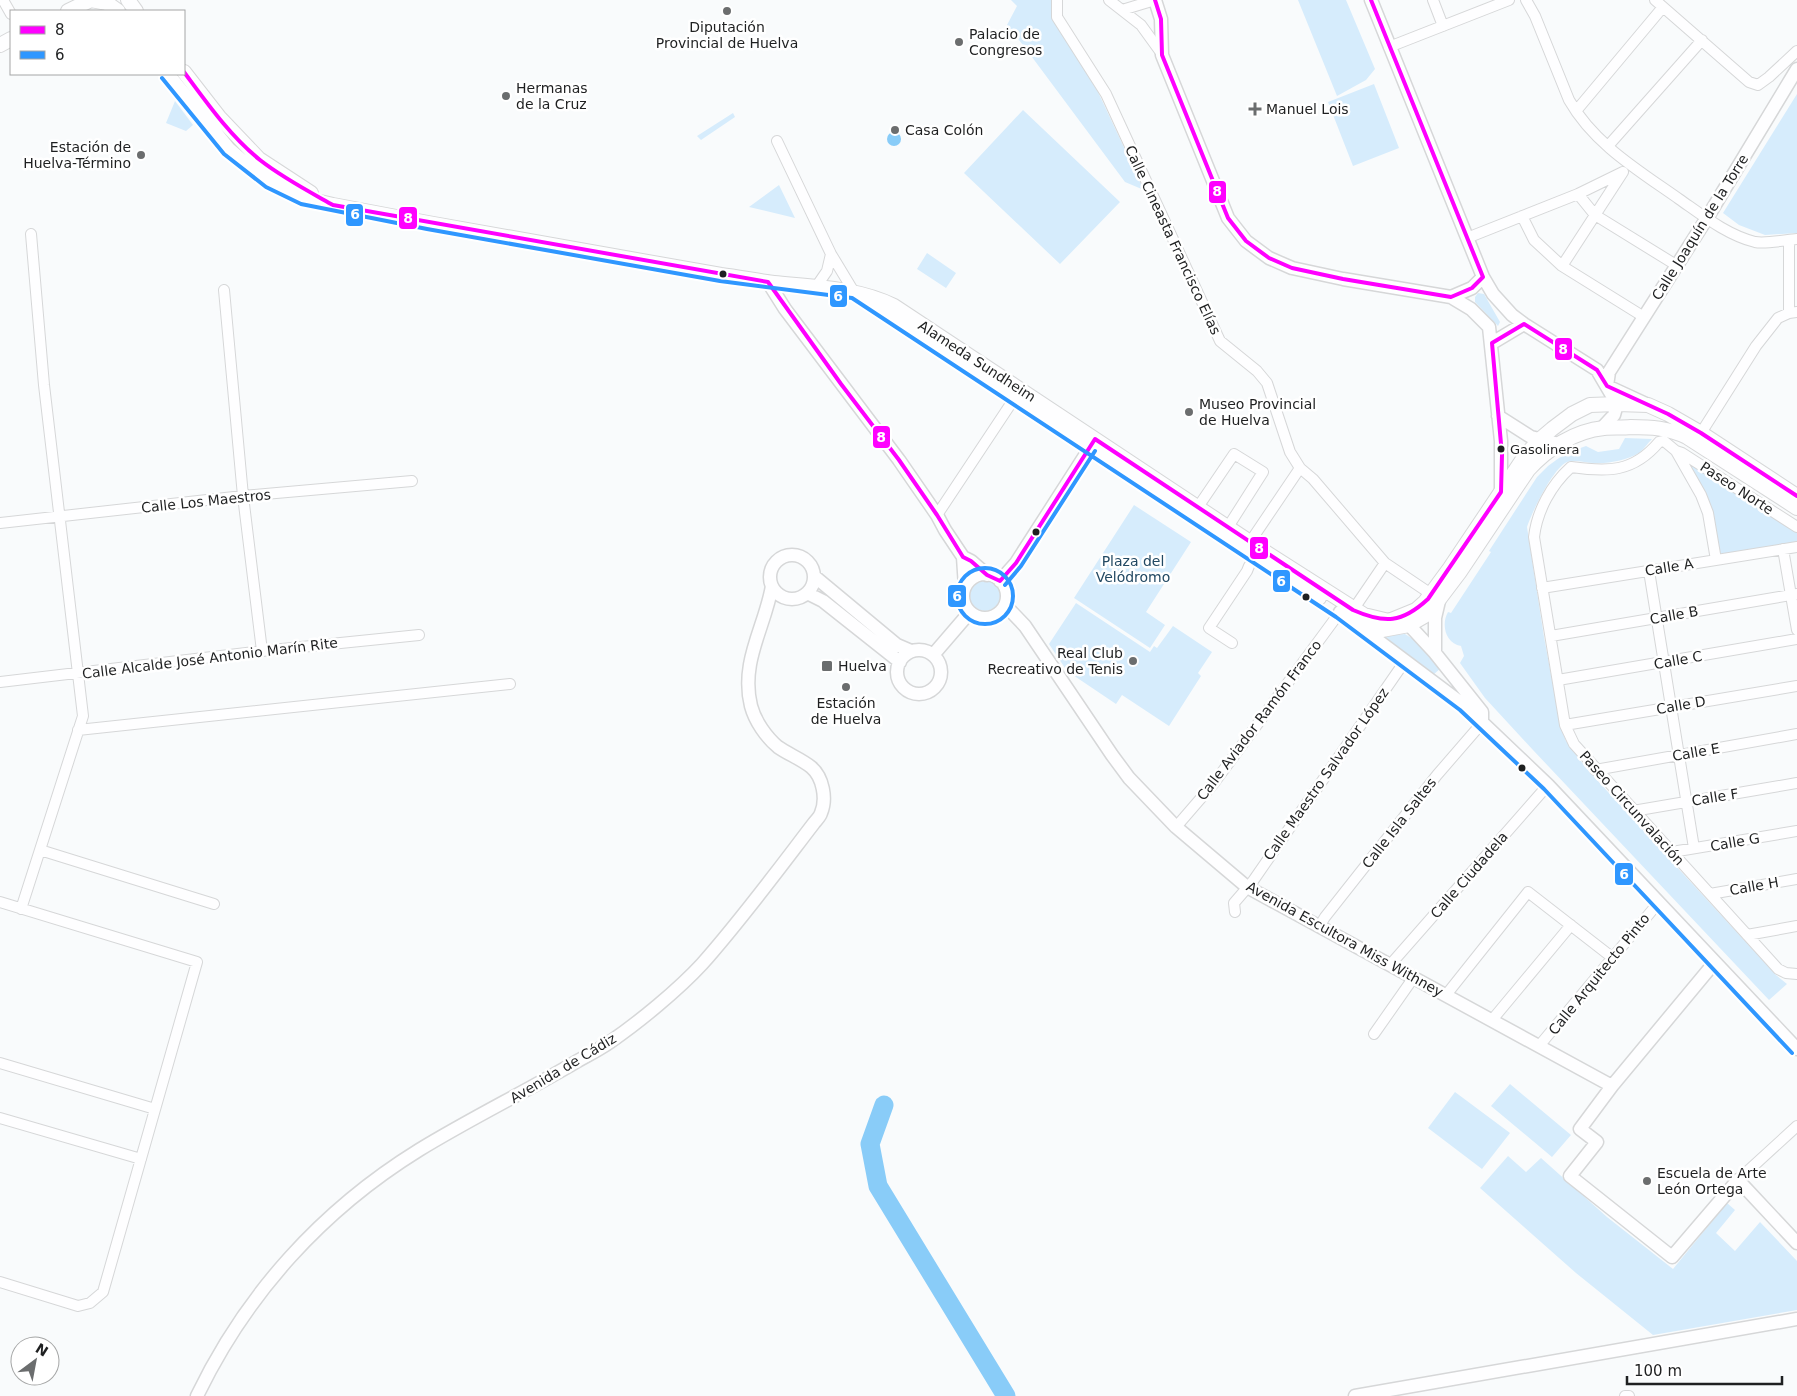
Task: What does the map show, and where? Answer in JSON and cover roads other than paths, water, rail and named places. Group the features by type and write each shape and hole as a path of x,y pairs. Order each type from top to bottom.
{"main road":[{"path":"70,10 91,0 102,1 116,10"},
{"path":"185,73 219,117 259,159 289,180 333,205"},
{"path":"169,75 222,142 251,169 269,182 296,195 333,205"},
{"name":"Alameda Sundheim","path":"333,205 768,282 854,292 879,299 894,306 1247,552 1347,611 1389,621 1407,620"},
{"name":"Alameda Sundheim","path":"854,292 1014,399 1198,507 1347,611"},
{"path":"1435,598 1523,458 1539,440 1572,414 1590,405 1648,405 1701,433 1797,496"},
{"path":"1407,620 1416,610 1435,598 1524,475 1540,457 1559,444 1602,428 1653,427 1675,432 1687,437 1797,508"}],"street":[{"path":"3,0 10,12"},
{"name":"Calle Cineasta Francisco Elías","path":"1057,0 1057,16 1106,94 1220,341 1258,371 1267,383 1290,452 1300,468 1313,480 1386,563 1435,598"},
{"path":"1109,0 1141,25 1162,54 1228,218 1246,241 1269,258 1292,268 1343,279 1451,297 1471,309 1489,327 1502,461 1501,492"},
{"path":"1122,10 1155,0 1161,19 1162,54"},
{"path":"1371,0 1483,277 1493,294 1512,315 1597,370 1617,404 1614,415 1602,428"},
{"path":"1433,0 1443,26"},
{"path":"1390,47 1509,0"},
{"path":"1526,0 1532,10 1569,100 1576,111 1626,168 1727,231 1756,242 1793,240 1793,313 1778,318 1756,346 1701,433"},
{"path":"1576,111 1659,3 1749,82 1758,85 1769,78 1797,51"},
{"path":"1608,146 1702,40"},
{"name":"Calle Joaquín de la Torre","path":"1607,386 1609,372 1707,218 1797,69"},
{"path":"777,141 831,254 854,292"},
{"path":"1467,238 1578,194 1626,168"},
{"path":"1562,266 1626,168"},
{"path":"1578,194 1595,215 1676,265"},
{"path":"1522,216 1534,240 1562,266 1644,318"},
{"path":"21,909 83,716 44,385 31,234"},
{"path":"816,287 827,271 831,254"},
{"path":"1451,297 1472,288 1483,277"},
{"path":"768,282 783,305 899,460 937,515 963,557 966,576 963,600 970,612 982,618 989,618 1001,611 1005,606 1006,591 1000,580 987,575 971,561 963,557"},
{"path":"224,290 243,496 262,651"},
{"path":"1492,343 1524,324"},
{"path":"1607,386 1648,405"},
{"path":"937,515 1014,399"},
{"path":"1498,416 1524,433 1539,440 1559,444"},
{"name":"Paseo Norte","path":"1542,588 1534,537 1535,524 1538,514 1560,477 1570,467 1600,471 1619,468 1633,463 1650,452 1658,442 1664,441 1676,451 1797,527"},
{"path":"1000,580 1016,562 1092,444"},
{"name":"Paseo Norte","path":"1676,451 1705,504 1716,560"},
{"path":"1198,507 1234,454 1263,472 1228,527"},
{"path":"1250,542 1300,468"},
{"name":"Calle Los Maestros","path":"0,523 243,496 412,481"},
{"name":"Calle A","path":"1542,588 1797,547"},
{"path":"1783,549 1794,595 1797,630"},
{"path":"788,599 776,592 772,586 771,569 779,559 785,556 802,558 810,566 814,576 897,645 911,651 927,651 933,655 941,668 941,676 933,689 922,694 910,692 901,684 897,673 902,658 911,651"},
{"name":"Calle Aviador Ramón Franco","path":"1176,827 1214,783 1386,563"},
{"path":"1232,643 1209,628 1249,566"},
{"path":"1649,571 1694,848"},
{"path":"965,587 975,577 987,575"},
{"path":"763,620 788,599 798,598 807,593 811,588 814,576"},
{"name":"Avenida de Cádiz","path":"197,1396 214,1362 246,1312 278,1270 314,1231 378,1177 420,1150 609,1042 662,1001 700,966 739,920 814,823 821,813 824,798 821,782 812,769 777,746 756,720 751,704 749,672 757,634 769,603 772,586"},
{"name":"Paseo Circunvalación","path":"1542,588 1565,724 1574,744 1595,770 1778,969 1786,973 1797,974"},
{"path":"807,593 823,601 900,662"},
{"name":"Calle B","path":"1551,636 1794,595"},
{"path":"1435,598 1435,653"},
{"name":"Avenida Escultora Miss Withney","path":"1005,606 1025,626 1129,778 1176,827 1246,887 1612,1086"},
{"path":"1347,611 1405,661 1464,705 1548,785 1797,1049"},
{"path":"933,655 970,612"},
{"path":"1407,620 1482,712 1482,723"},
{"name":"Calle Alcalde José Antonio Marín Rite","path":"0,682 262,651 419,635"},
{"name":"Calle C","path":"1558,680 1797,639"},
{"name":"Calle Maestro Salvador López","path":"1235,912 1234,903 1253,881 1405,661"},
{"path":"78,730 510,684"},
{"name":"Calle D","path":"1565,724 1797,686"},
{"name":"Calle Isla Saltes","path":"1319,927 1437,775 1482,723"},
{"name":"Calle E","path":"1595,770 1797,734"},
{"name":"Calle F","path":"1633,810 1797,783"},
{"name":"Calle Ciudadela","path":"1390,965 1548,785"},
{"name":"Calle G","path":"1672,852 1797,831"},
{"path":"40,850 214,904"},
{"name":"Calle H","path":"1710,894 1797,879"},
{"path":"1446,995 1528,892 1613,958"},
{"path":"0,902 197,962 103,1292 90,1303 78,1306 0,1282"},
{"name":"Calle Arquitecto Pinto","path":"1539,1046 1659,902"},
{"path":"1492,1020 1570,925"},
{"path":"1748,935 1797,926"},
{"path":"1715,962 1612,1086 1580,1129 1598,1142 1570,1176 1672,1256 1738,1180 1797,1126"},
{"path":"1374,1034 1414,977"},
{"path":"0,1063 155,1109"},
{"path":"0,1118 141,1159"},
{"path":"1738,1180 1797,1243"},
{"path":"1355,1396 1797,1319"},
{"path":"1625,1396 1630,1396"}],"water":[{"path":"891,132 897,132 901,139 897,146 891,146 887,142 887,136"}],"waterway":[{"path":"884,1105 870,1144 878,1186 1006,1396"}],"place":[{"name":"Diputación Provincial de Huelva","path":"727,11"},
{"name":"Palacio de Congresos","path":"959,42"},
{"name":"Hermanas de la Cruz","path":"506,96"},
{"name":"Manuel Lois","path":"1255,109"},
{"name":"Casa Colón","path":"895,130"},
{"name":"Estación de Huelva-Término","path":"141,155"},
{"name":"Museo Provincial de Huelva","path":"1189,412"},
{"name":"Gasolinera","path":"1501,449"},
{"name":"Real Club Recreativo de Tenis","path":"1133,661"},
{"name":"Huelva","path":"827,666"},
{"name":"Estación de Huelva","path":"846,687"},
{"name":"Escuela de Arte León Ortega","path":"1647,1181"}],"park label":[{"name":"Plaza del Velódromo","path":"1133,570"}]}
